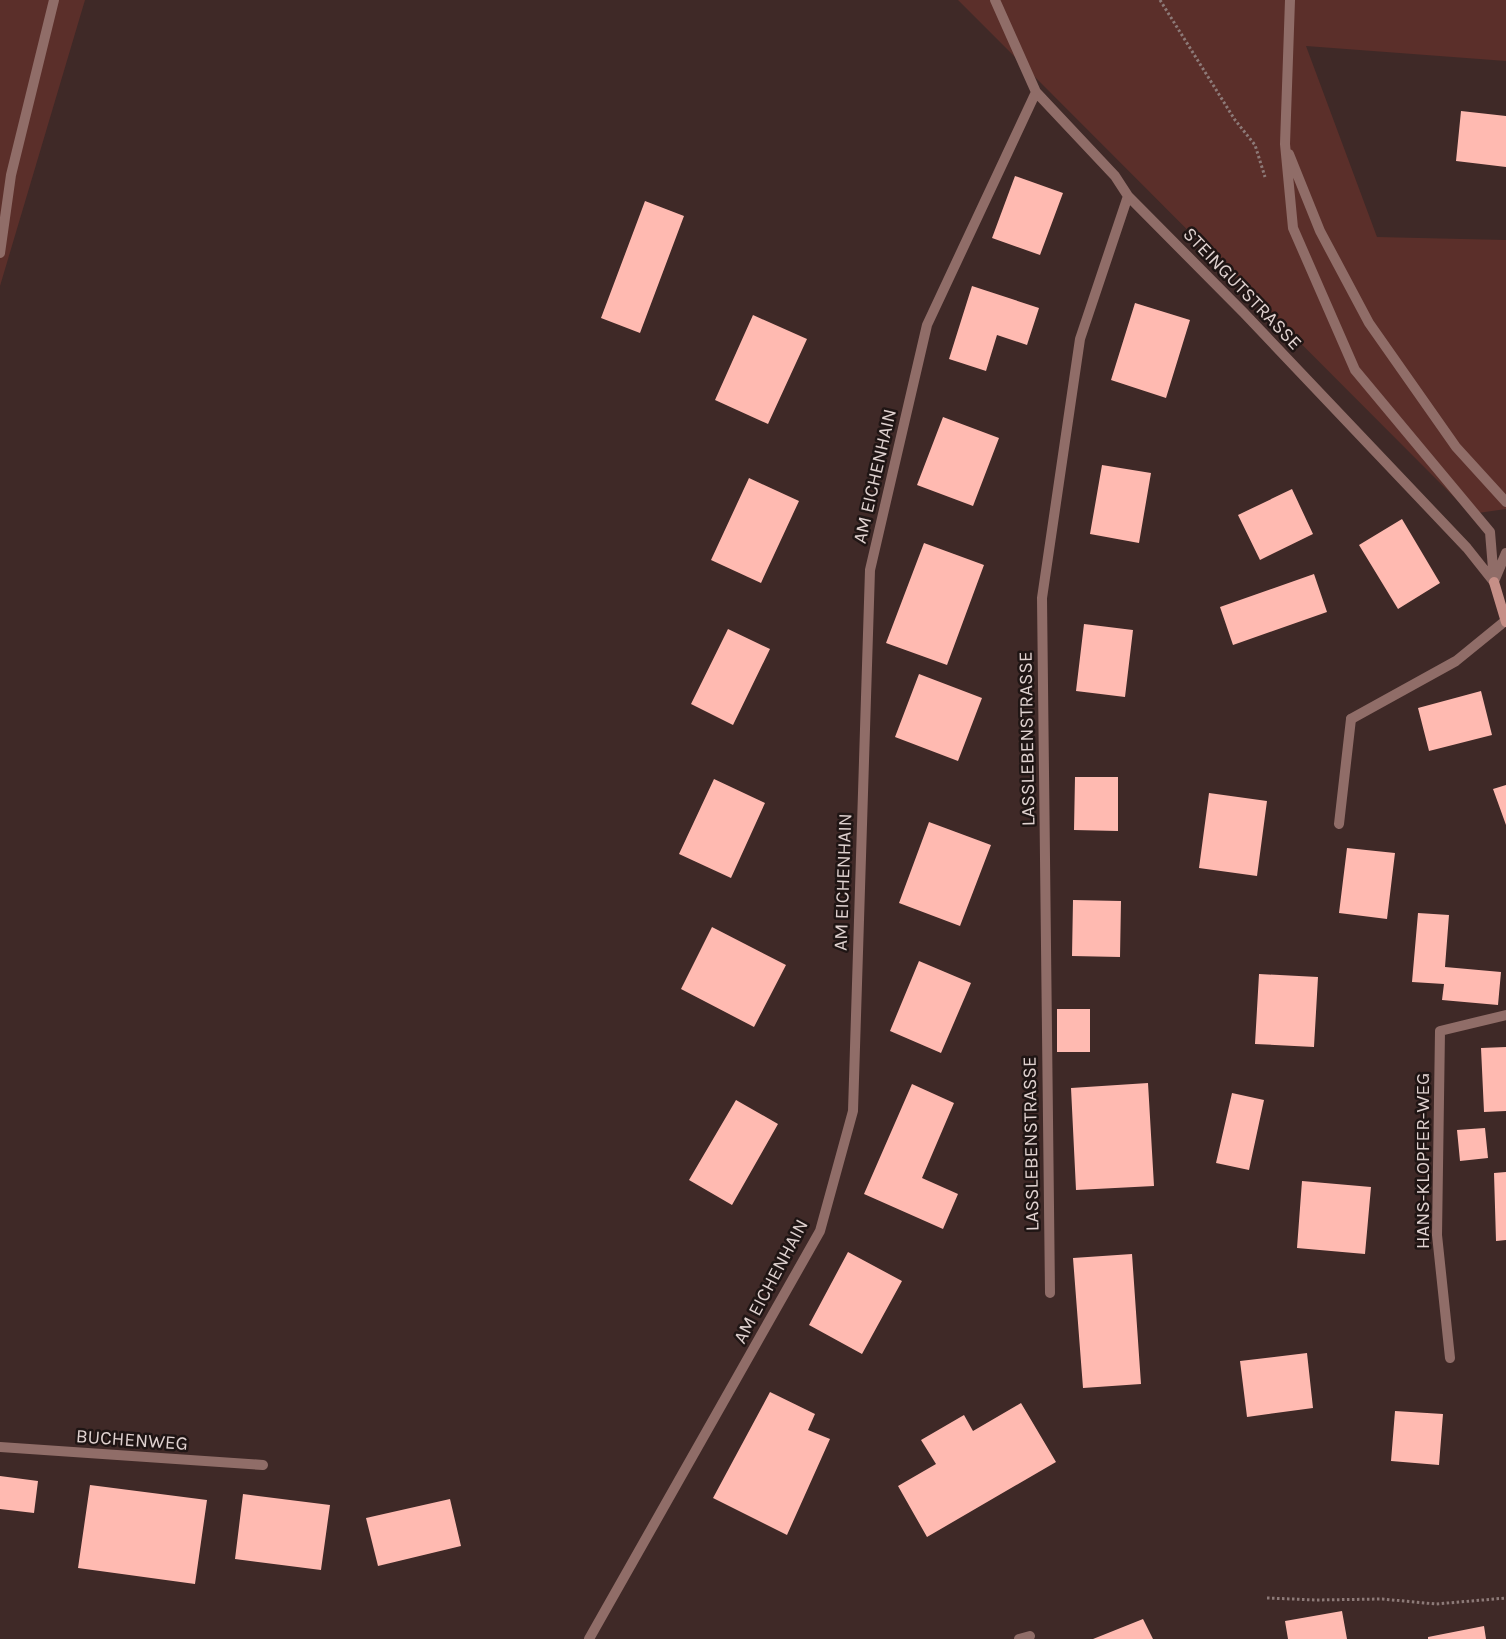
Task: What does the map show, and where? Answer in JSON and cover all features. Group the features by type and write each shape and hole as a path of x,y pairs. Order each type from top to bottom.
{"street":[{"path":"0,253 11,175 54,0"},
{"name":"STEINGUTSTRASSE","path":"995,0 1036,92 1115,176 1128,196 1244,313 1380,455 1467,548 1494,582"},
{"name":"STEINGUTSTRASSE","path":"1290,0 1285,144 1293,228 1355,370 1490,532 1494,582 1506,621 1456,661 1351,719 1338,824"},
{"name":"AM EICHENHAIN","path":"589,1639 820,1230 852,1111 870,570 927,325 1036,92"},
{"name":"STEINGUTSTRASSE","path":"1285,144 1320,231 1369,323 1456,447 1506,502"},
{"name":"LASSLEBENSTRASSE","path":"1050,1293 1042,598 1080,339 1128,196"},
{"path":"1494,582 1506,553"},
{"path":"1494,582 1506,573"},
{"name":"HANS-KLOPFER-WEG","path":"1450,1358 1437,1235 1440,1031 1506,1015"},
{"name":"BUCHENWEG","path":"0,1447 262,1465"},
{"path":"1019,1639 1030,1636"}],"path":[{"path":"1160,0 1235,120 1255,145 1268,185"},
{"path":"1267,1598 1316,1600 1382,1599 1436,1604 1506,1598"}],"shaded area":[{"path":"0,0 85,0 0,286"},
{"path":"958,0 1506,0 1506,61 1306,46 1377,237 1506,240 1506,509 1471,514"}],"building":[{"path":"1461,111 1506,116 1506,167 1456,161"},
{"path":"1015,176 1063,193 1040,255 992,238"},
{"path":"645,201 684,216 640,333 601,318"},
{"path":"972,286 1039,308 1027,345 997,335 986,371 949,359"},
{"path":"1135,303 1190,320 1166,398 1111,380"},
{"path":"753,315 807,339 768,424 715,400"},
{"path":"943,417 999,438 973,506 917,485"},
{"path":"1102,465 1151,473 1139,543 1090,534"},
{"path":"749,478 799,501 761,583 711,560"},
{"path":"1292,489 1313,534 1260,560 1238,515"},
{"path":"1402,519 1440,583 1398,609 1359,545"},
{"path":"924,543 984,565 947,665 886,643"},
{"path":"1314,574 1327,612 1233,645 1220,607"},
{"path":"1084,624 1133,630 1125,697 1076,691"},
{"path":"728,629 770,649 733,725 691,704"},
{"path":"919,674 982,698 958,761 895,737"},
{"path":"1481,691 1492,735 1429,751 1418,708"},
{"path":"1075,777 1118,777 1118,831 1074,830"},
{"path":"714,779 765,803 731,878 679,854"},
{"path":"1506,785 1506,825 1493,789"},
{"path":"1209,793 1267,801 1257,876 1199,868"},
{"path":"929,822 991,845 960,926 899,903"},
{"path":"1347,848 1395,853 1387,919 1339,913"},
{"path":"1073,900 1121,901 1120,957 1072,956"},
{"path":"1418,913 1449,915 1445,967 1501,972 1498,1005 1442,1000 1444,984 1412,982"},
{"path":"712,927 786,965 754,1027 681,989"},
{"path":"919,961 971,983 941,1053 890,1031"},
{"path":"1259,974 1318,977 1314,1047 1255,1044"},
{"path":"1057,1009 1090,1009 1090,1052 1057,1052"},
{"path":"1506,1047 1506,1111 1484,1112 1481,1048"},
{"path":"1148,1083 1154,1186 1076,1190 1071,1088"},
{"path":"912,1084 954,1103 922,1178 958,1194 943,1229 864,1194"},
{"path":"1232,1093 1264,1100 1249,1170 1216,1163"},
{"path":"736,1100 778,1124 732,1205 689,1180"},
{"path":"1485,1128 1488,1158 1460,1161 1457,1130"},
{"path":"1506,1172 1506,1240 1496,1241 1494,1173"},
{"path":"1302,1181 1371,1187 1365,1254 1297,1248"},
{"path":"848,1252 902,1281 862,1354 809,1325"},
{"path":"1132,1254 1141,1384 1083,1388 1073,1258"},
{"path":"1307,1353 1313,1408 1247,1417 1240,1361"},
{"path":"770,1392 815,1414 808,1430 830,1439 787,1535 713,1498"},
{"path":"1021,1403 1056,1462 927,1537 898,1486 936,1464 921,1440 964,1415 973,1431"},
{"path":"1395,1411 1443,1414 1439,1465 1391,1461"},
{"path":"0,1476 38,1481 34,1513 0,1509"},
{"path":"90,1485 207,1500 195,1584 78,1568"},
{"path":"243,1494 330,1505 321,1570 235,1559"},
{"path":"450,1499 461,1546 378,1566 366,1518"},
{"path":"1342,1611 1347,1639 1288,1639 1285,1621"},
{"path":"1143,1619 1153,1639 1093,1639"},
{"path":"1484,1626 1486,1639 1428,1639 1428,1637"}]}
